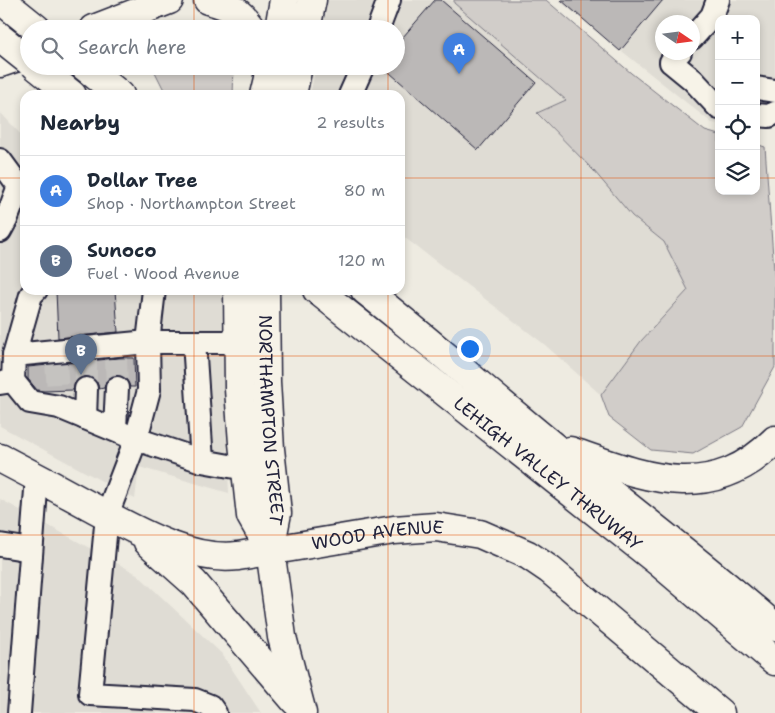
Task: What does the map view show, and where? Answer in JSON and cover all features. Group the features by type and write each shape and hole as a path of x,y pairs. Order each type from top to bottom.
{"main road":[{"path":"1,0 27,20"},
{"path":"117,20 169,0"},
{"path":"208,0 227,6 240,13 245,20"},
{"path":"280,20 284,0"},
{"path":"308,20 312,0"},
{"path":"0,38 20,54"},
{"path":"0,63 20,55"},
{"path":"47,75 66,90"},
{"path":"95,75 114,90"},
{"path":"293,90 296,75"},
{"name":"NORTHAMPTON STREET","path":"238,295 239,390 251,516 270,550"},
{"name":"NORTHAMPTON STREET","path":"265,295 267,410 277,513 270,550 282,637 301,710"},
{"name":"LEHIGH VALLEY THRUWAY","path":"323,295 661,564 775,661"},
{"name":"LEHIGH VALLEY THRUWAY","path":"371,295 775,627"},
{"path":"549,443 640,475 688,481 718,475 734,469 762,452 775,440"},
{"name":"WOOD AVENUE","path":"0,458 134,530 184,549 214,556 226,557 416,528 436,527 480,534 528,555 550,570 720,713"},
{"path":"134,530 194,583 301,710"}],"lane":[{"path":"381,20 389,0"},
{"path":"700,29 712,16 718,0"},
{"path":"674,60 672,62 693,80 716,105"},
{"path":"693,80 715,86"},
{"path":"760,89 775,91"},
{"path":"760,115 769,116 775,113"},
{"path":"0,160 19,186 2,221"},
{"path":"32,295 6,382 30,402 58,398 84,418 136,439 202,461 246,469"},
{"path":"153,295 148,342 149,390 136,439 107,515 89,704 195,700 210,706 215,713"},
{"path":"14,355 56,356 115,352 148,342 238,342"},
{"path":"194,342 202,461"},
{"path":"115,429 117,388"},
{"path":"84,418 86,389"},
{"path":"19,713 37,477"},
{"path":"0,545 31,550"}],"shaded area":[{"path":"328,0 451,0 566,100 537,114 594,171 632,216 664,242 688,290 641,341 601,395 544,344 405,238 405,90 311,90 314,75 405,75 405,20 325,20"},
{"path":"454,0 546,0 631,73 705,131 715,134 715,195 760,195 760,145 765,147 775,284 775,367 742,427 693,454 651,450 609,417 601,395 641,341 688,290 664,242 632,216 594,171 537,113 566,100 454,3"},
{"path":"558,0 775,0 775,122 760,128 760,15 715,15 715,123 712,123"},
{"path":"156,75 234,75 233,90 165,90"},
{"path":"0,112 20,134 20,295 221,295 229,493 139,467 135,499 0,426"},
{"path":"0,499 137,574 222,654 261,713 0,713"}],"building":[{"path":"435,0 441,0 536,82 478,150 392,75 405,75 405,35"},
{"path":"561,0 663,0 620,51"},
{"path":"56,295 115,295 118,332 58,338"},
{"path":"134,358 135,387 130,387 124,377 117,375 106,381 104,388 99,389 97,382 93,378 86,376 80,377 75,382 73,390 44,391 37,390 28,379 28,367"}],"tunnel":[{"path":"116,359 117,388"},
{"path":"86,360 86,389"},
{"path":"56,362 58,391"}],"place":[{"name":"Dollar Tree","path":"459,74"},
{"name":"Sunoco","path":"81,375"}]}
